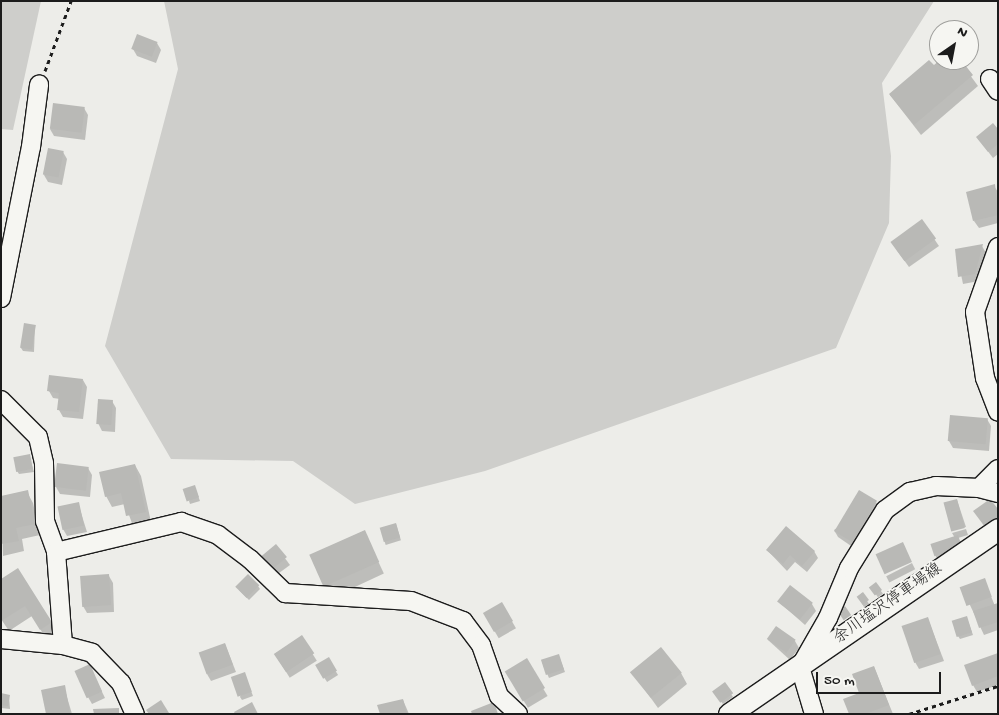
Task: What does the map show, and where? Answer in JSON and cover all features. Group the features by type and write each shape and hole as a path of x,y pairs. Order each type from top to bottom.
{"main road":[{"name":"余川塩沢停車場線","path":"729,714 800,667 998,529"}],"street":[{"path":"1,298 31,147 39,85"},
{"path":"998,247 992,255 975,312 985,378 998,412"},
{"path":"1,400 38,437 44,463 45,521 56,552 63,645"},
{"path":"979,488 998,469"},
{"path":"814,714 800,667 828,618 848,568 885,510 910,492 936,486 979,488 998,493"},
{"path":"56,552 181,522 218,535 250,558 285,593 411,601 463,621 481,645 499,696 518,714"},
{"path":"1,639 63,645 92,653 121,683 135,714"}],"path":[{"path":"39,85 71,1"},
{"path":"909,714 998,686"}],"shaded area":[{"path":"1,1 41,1 13,130 1,129"},
{"path":"164,1 934,1 882,83 891,156 889,223 836,348 485,471 355,504 293,461 171,459 105,346 178,69"}],"building":[{"path":"137,34 158,42 152,57 131,49"},
{"path":"929,60 929,70 969,70 973,75 914,125 889,94"},
{"path":"53,103 85,107 82,133 50,129"},
{"path":"993,123 998,129 998,144 988,152 976,137"},
{"path":"48,148 64,151 59,178 43,175"},
{"path":"995,184 998,215 973,221 966,192"},
{"path":"922,219 936,238 905,261 890,242"},
{"path":"983,244 975,274 958,277 955,249"},
{"path":"24,323 36,325 32,350 20,348"},
{"path":"49,375 83,379 79,412 57,410 59,393 47,391"},
{"path":"98,399 113,400 111,425 96,424"},
{"path":"950,415 988,418 986,444 948,441"},
{"path":"30,454 33,469 16,472 13,457"},
{"path":"57,463 89,467 86,491 54,487"},
{"path":"135,464 146,512 126,516 121,493 105,497 99,472"},
{"path":"195,485 199,497 187,501 183,489"},
{"path":"28,490 35,524 16,528 19,541 1,544 1,496"},
{"path":"859,490 877,501 852,542 834,531"},
{"path":"957,499 965,528 951,532 943,503"},
{"path":"990,499 998,509 998,518 985,527 973,511"},
{"path":"79,502 84,525 62,530 57,507"},
{"path":"396,523 400,537 384,542 380,528"},
{"path":"786,526 815,551 802,566 790,555 783,564 766,550"},
{"path":"365,530 379,562 324,587 309,555"},
{"path":"958,535 962,547 934,556 930,544"},
{"path":"903,542 912,562 885,574 876,554"},
{"path":"276,544 287,557 272,570 261,557"},
{"path":"18,568 52,622 40,630 25,606 1,621 1,579"},
{"path":"109,574 111,605 82,607 80,576"},
{"path":"248,574 259,585 247,598 235,587"},
{"path":"985,578 992,597 966,606 960,587"},
{"path":"876,582 882,590 875,595 869,587"},
{"path":"790,585 813,603 800,619 777,602"},
{"path":"863,592 869,600 863,605 857,597"},
{"path":"502,602 513,621 494,632 483,613"},
{"path":"998,603 998,622 979,628 973,611"},
{"path":"845,606 851,615 844,620 838,611"},
{"path":"967,616 972,632 957,637 952,621"},
{"path":"928,617 941,654 914,663 902,626"},
{"path":"776,626 796,640 786,653 767,639"},
{"path":"302,635 314,653 286,672 274,654"},
{"path":"225,643 233,665 207,674 199,653"},
{"path":"661,647 682,673 651,698 630,672"},
{"path":"998,653 998,676 972,686 964,665"},
{"path":"559,654 564,669 546,675 541,660"},
{"path":"329,657 337,671 323,679 315,665"},
{"path":"527,658 545,688 523,701 505,671"},
{"path":"90,664 102,691 87,698 74,671"},
{"path":"874,666 889,705 865,714 849,714 843,699 859,693 852,674"},
{"path":"245,672 252,692 238,697 231,677"},
{"path":"725,682 733,693 720,703 712,691"},
{"path":"65,685 70,713 46,714 41,690"},
{"path":"1,693 10,695 8,706 1,705"},
{"path":"403,699 407,714 380,714 377,705"},
{"path":"161,700 169,713 149,714 146,710"},
{"path":"252,702 258,714 235,714 234,712"},
{"path":"494,702 498,714 472,714 471,711"},
{"path":"119,708 119,714 94,714 93,709"}]}
